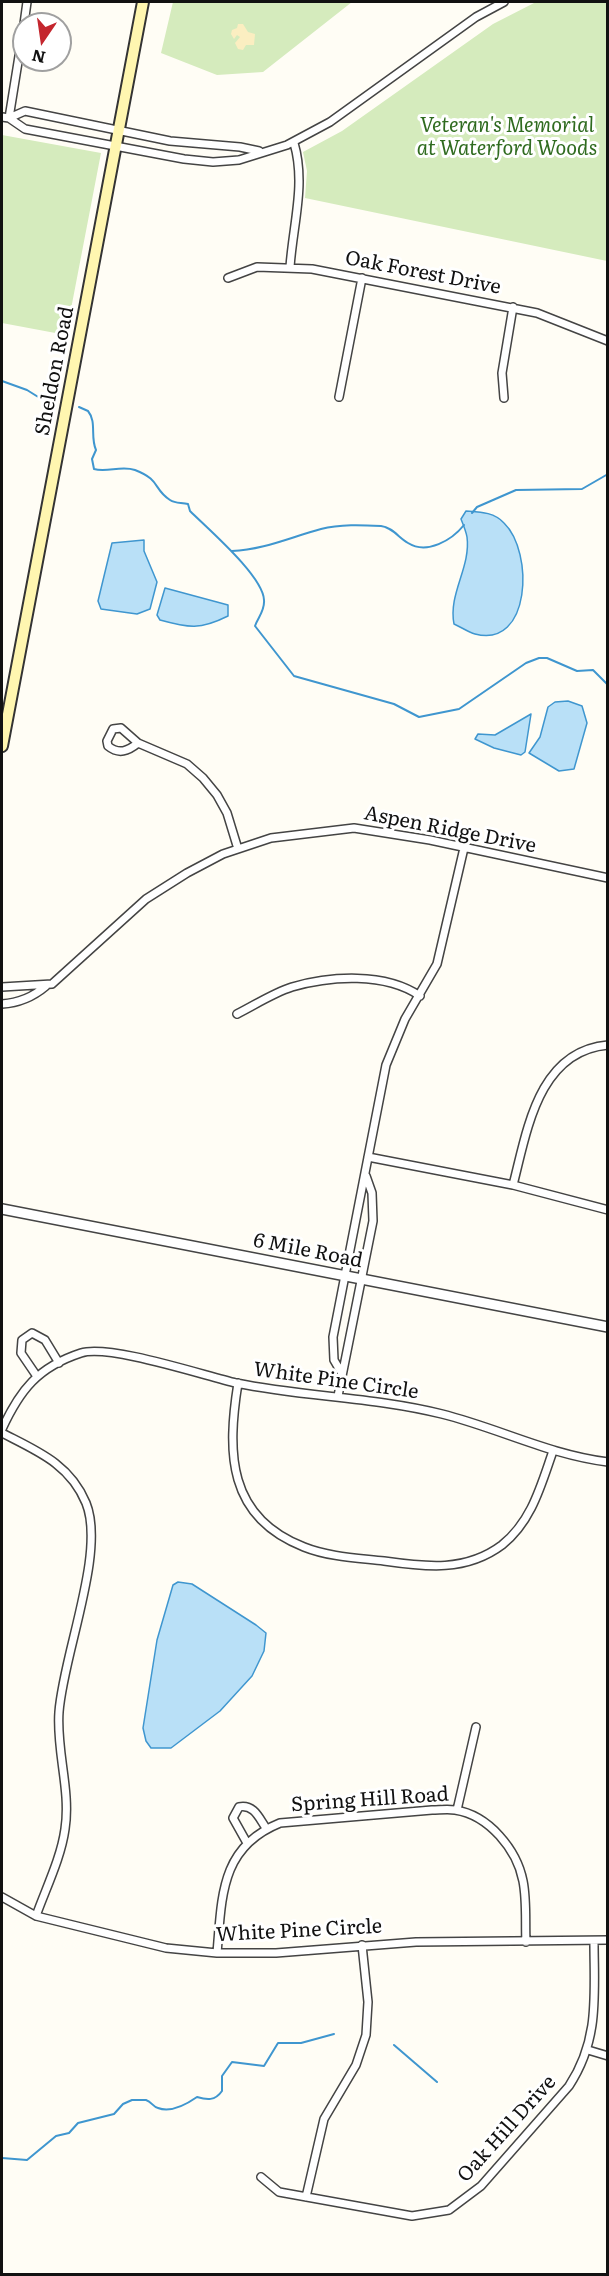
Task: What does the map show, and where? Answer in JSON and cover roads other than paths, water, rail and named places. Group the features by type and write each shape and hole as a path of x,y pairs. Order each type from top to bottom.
{"main road":[{"name":"Sheldon Road","path":"2,746 142,2"}],"street":[{"path":"5,117 25,129 115,146 213,162 239,160 294,143 330,122 477,17 504,2"},
{"path":"5,117 14,72"},
{"path":"5,117 25,111 171,141 240,147 259,152"},
{"path":"290,267 300,185 299,163 294,143"},
{"name":"Oak Forest Drive","path":"228,278 257,267 290,267 362,278 513,307 555,318 608,341"},
{"path":"339,397 362,278"},
{"path":"504,398 502,373 513,307"},
{"path":"138,743 187,764 203,778 217,795 227,813 238,849"},
{"name":"Aspen Ridge Drive","path":"2,1004 34,996 75,965 146,899 187,873 238,849 271,838 354,828 608,878"},
{"path":"338,1396 372,1221 372,1192 366,1176 386,1065 405,1019 420,996 442,946 464,848"},
{"path":"237,1014 292,988 336,980 388,983 409,988 420,996"},
{"path":"2,987 46,986"},
{"path":"513,1185 533,1112 549,1080 559,1068 583,1051 608,1045"},
{"path":"368,1157 513,1185 608,1210"},
{"name":"White Pine Circle","path":"341,1372 334,1360 333,1337 359,1193 366,1176"},
{"name":"6 Mile Road","path":"2,1209 608,1327"},
{"path":"36,1376 21,1353 22,1340 32,1333 45,1340 58,1363"},
{"name":"White Pine Circle","path":"2,1429 21,1393 36,1376 83,1352 120,1354 238,1383 338,1396 442,1414 553,1451 583,1459 608,1462"},
{"path":"238,1383 231,1450 241,1489 265,1522 293,1542 315,1551 431,1567 458,1565 475,1559 500,1546 527,1517 553,1451"},
{"path":"2,1433 47,1455 64,1468 78,1484 87,1505 92,1528 91,1554 61,1690 58,1714 66,1795 65,1830 36,1916"},
{"path":"457,1810 476,1727"},
{"name":"Spring Hill Road","path":"247,1843 233,1818 239,1807 246,1806 253,1809 266,1828"},
{"name":"Spring Hill Road","path":"217,1953 223,1887 240,1850 266,1828 280,1823 432,1810 457,1810 479,1820 492,1829 506,1844 518,1865 524,1893 526,1942"},
{"name":"White Pine Circle","path":"2,1897 36,1916 166,1948 217,1953 276,1953 416,1942 608,1940"},
{"name":"Oak Hill Drive","path":"261,2177 279,2192 412,2216 449,2210 481,2186 569,2086 588,2050 594,2013 594,1941"},
{"path":"306,2197 324,2119 356,2065 366,2035 368,2002 362,1945"},
{"path":"588,2050 608,2056"}],"water":[{"path":"466,511 487,513 500,519 514,537 520,555 523,575 522,595 517,613 507,627 494,635 475,634 454,624 454,602 466,559 467,535 461,519"},
{"path":"144,540 144,551 157,582 150,609 137,614 101,609 98,601 112,543"},
{"path":"165,588 228,605 228,616 202,626 179,625 160,620 157,615"},
{"path":"568,701 582,706 587,723 574,769 559,771 529,753 540,737 548,707 555,702"},
{"path":"531,714 525,752 521,755 494,748 475,739 478,734 495,735"},
{"path":"178,1582 192,1584 266,1633 264,1651 252,1676 220,1711 171,1748 151,1748 146,1741 143,1728 157,1640 173,1585"}],"waterway":[{"path":"2,381 27,390 51,405"},
{"path":"79,407 91,415 96,450 92,459 94,469 130,469 149,477 170,500 188,504 190,511 255,578 264,600 255,626 294,676 394,704 419,717 459,709 526,663 539,658 547,658 577,671 593,670 608,685"},
{"path":"472,513 477,507 516,490 582,489 608,474"},
{"path":"232,551 266,546 328,527 351,525 385,527 408,543 431,547 453,536 464,525"},
{"path":"2,2158 27,2160 56,2136 69,2133 78,2123 114,2114 123,2104 132,2100 146,2100 156,2107 173,2109 197,2097 214,2098 222,2091 222,2076 232,2062 264,2066 278,2043 301,2043 334,2034"},
{"path":"394,2045 437,2082"}],"park label":[{"name":"Veteran's Memorial at Waterford Woods","path":"507,138"}]}
